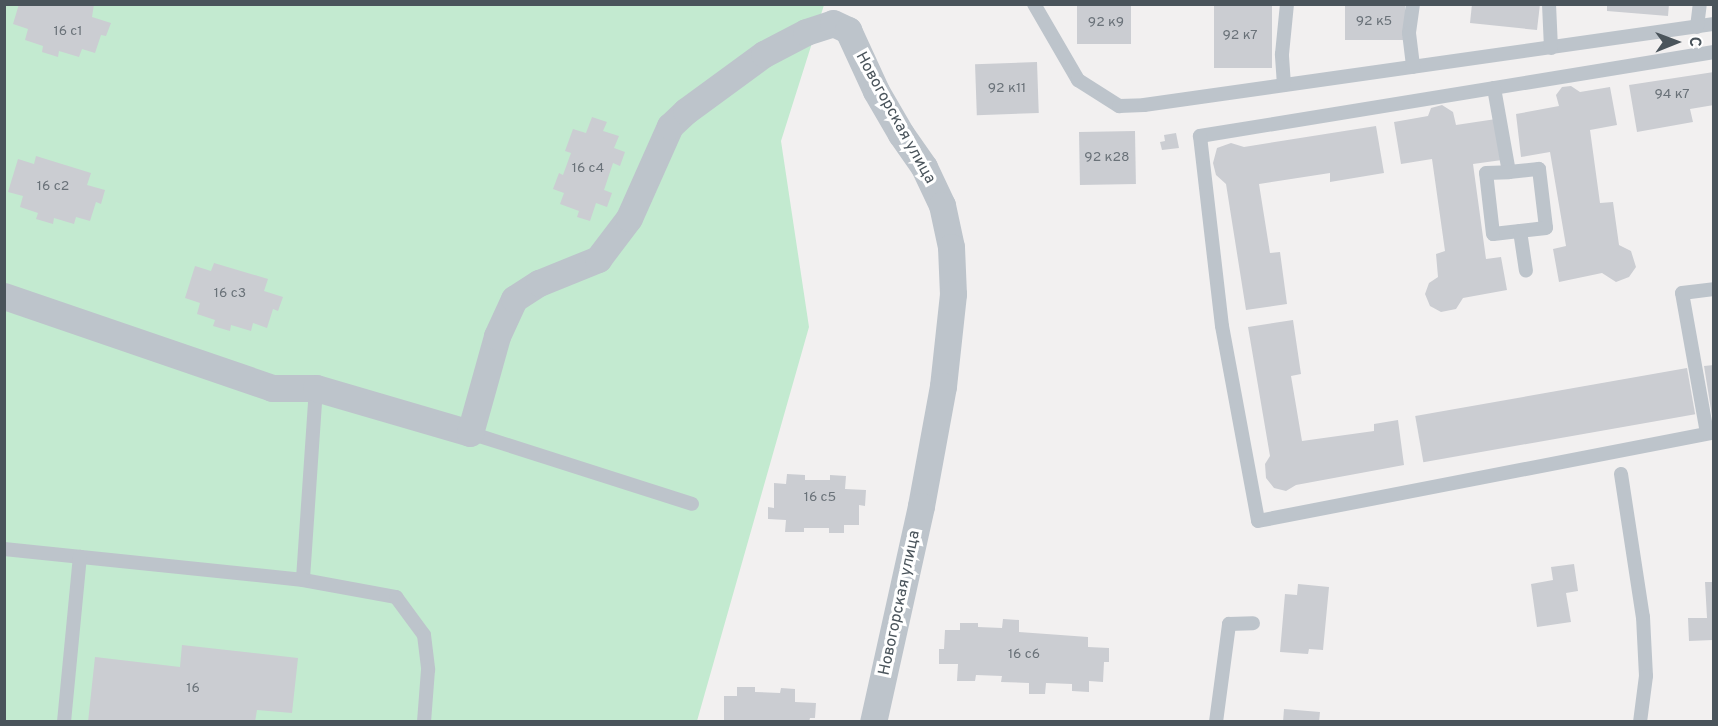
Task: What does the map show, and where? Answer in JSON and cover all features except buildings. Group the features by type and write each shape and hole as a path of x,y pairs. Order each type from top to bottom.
{"street":[{"name":"Новогорская улица","path":"470,433 497,336 514,299 539,283 598,259 630,218 670,126 721,84 774,49 806,32 833,23 848,30 876,91 901,134 924,167 942,205 951,247 953,294 943,386 923,495 873,722"},
{"path":"4,296 272,388 316,388 470,433"}],"lane":[{"path":"1034,4 1078,80 1119,106 1144,105 1713,24"},
{"path":"1284,85 1282,54 1287,4"},
{"path":"1413,4 1409,33 1413,67"},
{"path":"1549,4 1551,48"},
{"path":"1697,27 1700,4"},
{"path":"1713,52 1200,136 1222,326 1258,521 1710,433 1682,293 1713,289"},
{"path":"1494,88 1509,172"},
{"path":"1539,169 1546,228 1493,234 1486,173 1509,172 1539,169"},
{"path":"1520,231 1526,271"},
{"path":"303,580 316,388"},
{"path":"470,433 692,504"},
{"path":"1621,474 1643,617 1646,676 1640,722"},
{"path":"4,549 303,580 396,597 424,635 428,670 423,722"},
{"path":"64,722 80,557"},
{"path":"1216,722 1229,624 1253,623"}],"green space":[{"path":"4,5 824,5 781,141 809,327 697,721 5,721"}]}
